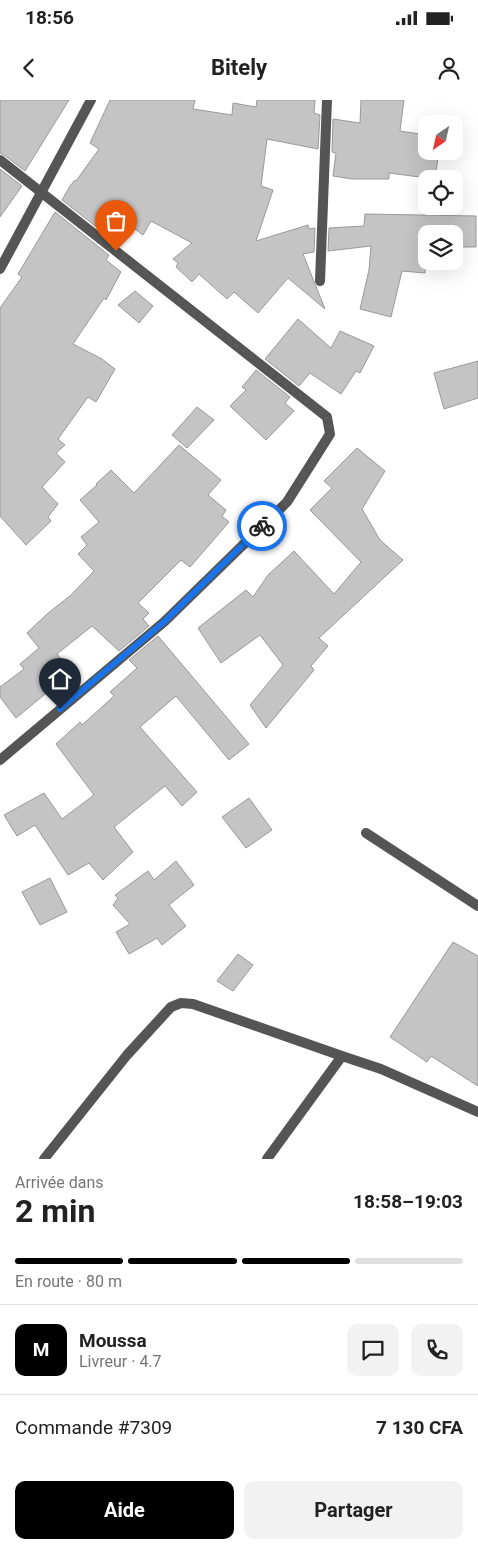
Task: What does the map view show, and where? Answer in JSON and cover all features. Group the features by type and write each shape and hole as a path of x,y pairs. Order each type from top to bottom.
{"street":[{"path":"0,269 91,100"},
{"path":"320,281 327,100"},
{"path":"0,160 327,416 330,434 287,502 164,622 0,760"},
{"path":"366,833 478,906"},
{"path":"44,1159 127,1055 171,1007 180,1003 193,1004 381,1069 478,1112"},
{"path":"267,1159 342,1056"}],"building":[{"path":"0,100 69,100 25,171 0,153"},
{"path":"110,100 195,100 193,109 232,115 233,103 256,107 257,100 315,100 314,113 320,115 318,149 267,139 261,186 273,190 256,241 308,225 309,229 315,228 314,252 303,254 325,309 288,278 258,313 234,292 227,299 199,274 192,282 176,267 178,263 173,259 192,243 151,221 143,235 128,224 117,243 62,200 70,186 76,181 99,149 90,143"},
{"path":"361,100 404,100 400,131 418,134 418,160 438,160 436,170 418,170 418,177 389,173 389,179 352,179 333,176 336,153 332,152 333,119 360,123"},
{"path":"0,169 22,186 0,217"},
{"path":"55,212 109,255 106,260 121,272 106,300 104,298 73,344 102,359 115,369 96,402 88,397 58,439 65,445 56,453 65,462 42,487 58,504 48,517 51,521 26,545 0,516 0,308 22,277 18,274"},
{"path":"365,214 476,216 476,247 463,247 463,225 418,225 418,270 425,270 425,273 402,271 391,317 360,309 369,270 371,246 328,251 329,228 364,226"},
{"path":"135,291 153,306 139,323 118,305"},
{"path":"298,319 331,348 340,331 374,346 360,373 356,371 341,394 310,373 299,386 265,359"},
{"path":"478,361 478,398 444,409 434,373"},
{"path":"256,370 290,397 285,403 294,411 266,440 230,406 246,390 242,387"},
{"path":"197,407 214,420 187,448 172,435"},
{"path":"179,445 221,480 208,495 226,510 222,516 229,522 190,567 181,560 138,603 149,613 143,619 149,626 119,651 92,626 57,654 72,672 16,718 0,697 0,687 24,669 20,664 39,648 27,633 71,595 94,571 78,554 87,545 81,537 99,522 80,500 111,470 134,493"},
{"path":"357,448 385,471 362,509 380,540 403,560 319,638 328,646 311,666 314,670 266,728 250,705 283,665 260,635 221,663 198,628 246,590 253,597 268,575 294,551 334,594 361,562 310,510 332,488 324,481"},
{"path":"158,636 249,744 229,760 176,696 140,727 197,792 182,806 165,786 114,827 133,852 103,880 89,863 68,875 35,825 17,836 4,815 44,793 62,819 94,795 56,744 80,722 82,725 114,696 110,692 137,668 129,660"},
{"path":"249,798 272,830 246,848 222,817"},
{"path":"176,861 194,885 169,905 186,926 162,945 157,938 129,954 116,932 130,924 113,905 118,898 115,895 148,871 154,880"},
{"path":"50,878 67,912 40,925 22,892"},
{"path":"453,942 478,956 478,1086 431,1056 427,1062 390,1037"},
{"path":"238,954 253,965 233,991 217,981"}],"way so far":[{"path":"116,251 327,416 330,434 287,502 262,526"}],"route":[{"path":"60,709 164,622 262,526"}]}
